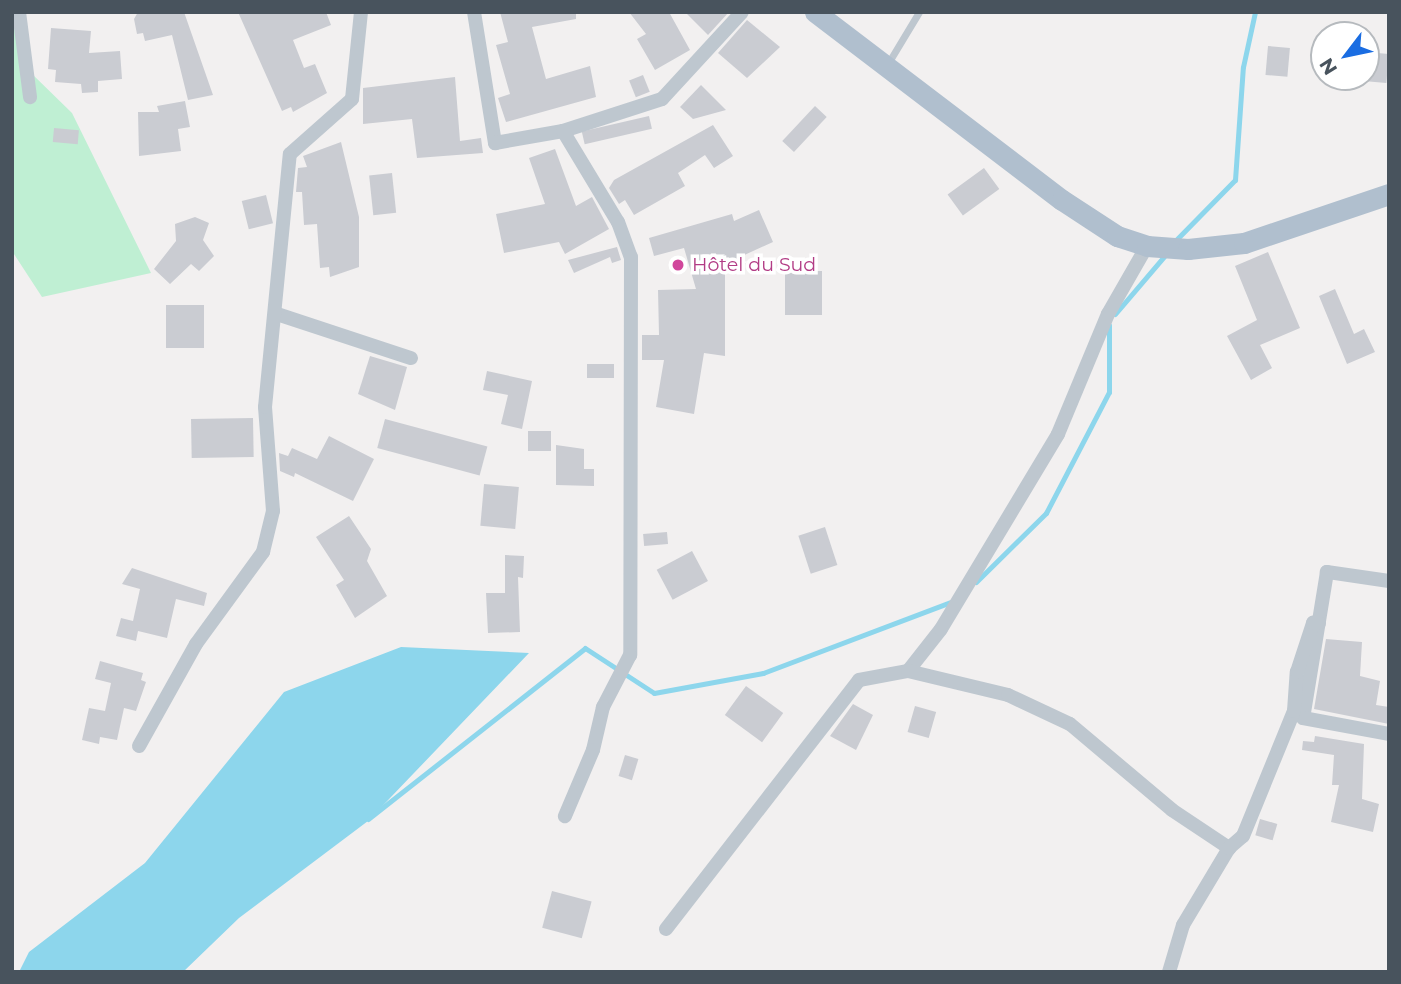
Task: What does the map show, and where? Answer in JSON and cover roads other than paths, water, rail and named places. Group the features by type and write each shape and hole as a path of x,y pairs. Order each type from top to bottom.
{"main road":[{"path":"815,12 1089,218 1142,244 1188,249 1244,243 1389,194"}],"street":[{"path":"19,12 30,97"},
{"path":"139,746 196,644 263,552 273,511 265,407 277,314 290,154 352,99 361,12"},
{"path":"474,12 495,143 563,131 662,99 742,12"},
{"path":"563,131 618,222 631,257 630,655 603,708 593,750 565,816"},
{"path":"908,671 941,629 1058,434 1108,314 1142,244"},
{"path":"277,314 411,358"},
{"path":"1389,581 1327,572 1303,718 1389,734"},
{"path":"1170,972 1183,925 1229,848 1243,836 1294,711 1297,672 1313,623 1319,623"},
{"path":"666,929 859,680 908,671 1008,695 1070,724 1172,810 1229,848"}],"lane":[{"path":"887,66 899,38 919,12"}],"water":[{"path":"401,647 529,653 368,821 239,918 183,972 19,972 29,952 145,863 284,692"}],"waterway":[{"path":"1172,244 1235,180 1243,67 1255,12"},
{"path":"1115,314 1167,253"},
{"path":"976,582 1046,513 1109,392 1109,325"},
{"path":"368,819 585,648 654,693 763,673 956,600"}],"place":[{"name":"Hôtel du Sud","path":"678,265"}]}
